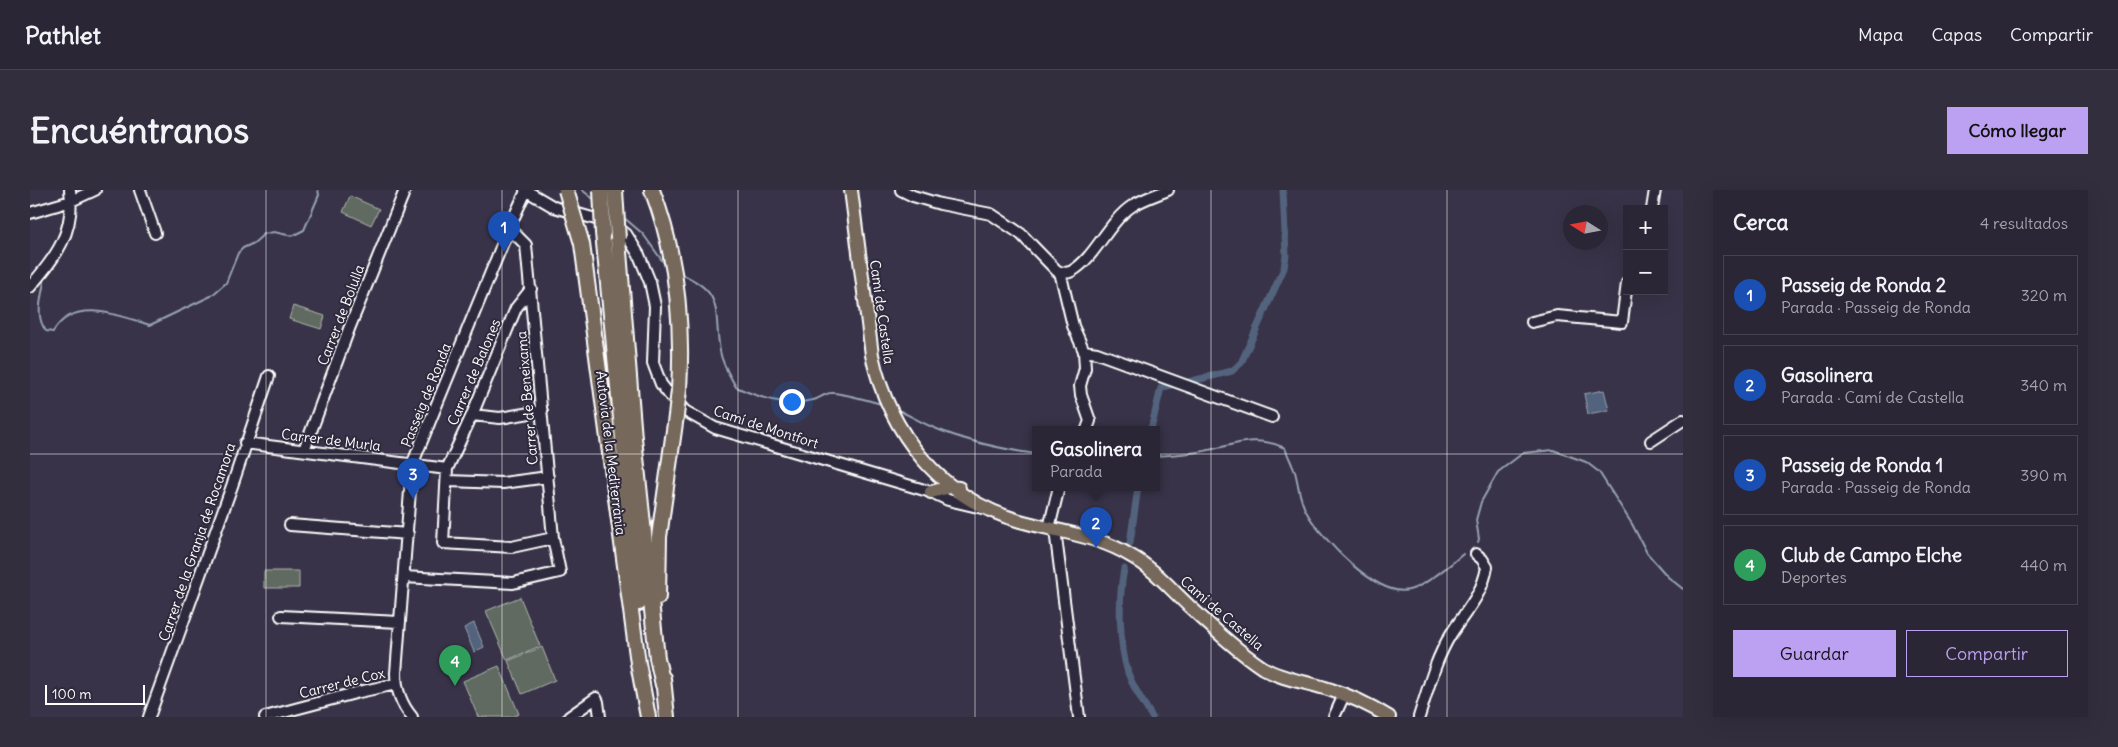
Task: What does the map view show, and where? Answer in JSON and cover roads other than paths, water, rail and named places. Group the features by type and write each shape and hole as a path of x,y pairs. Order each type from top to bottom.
{"highway":[{"name":"Autovia de la Mediterrània","path":"566,190 582,244 638,663 647,710"},
{"path":"601,190 603,233 645,659 647,710"},
{"path":"615,190 634,438 657,658 667,717"},
{"path":"652,190 667,233 674,267 681,355 676,416 659,536 658,595 663,657 663,685"}],"main road":[{"name":"Camí de Castella","path":"852,190 872,355 882,392 894,417 914,449 940,476 955,488 992,507 1029,518 1048,528 1102,543 1130,554 1164,581 1243,654 1266,670 1292,680 1344,695 1389,717"},
{"name":"Camí de Castella","path":"903,433 930,459 992,507"},
{"path":"930,459 955,488"},
{"path":"931,492 955,488"},
{"path":"948,500 955,488"}],"street":[{"path":"30,288 59,251 69,226 70,190"},
{"path":"30,213 71,201 95,190"},
{"path":"140,190 155,233"},
{"name":"Carrer de Bolulla","path":"304,450 349,329 405,190"},
{"name":"Camí de Montfort","path":"526,190 554,207 613,224 626,234 650,282 655,306 653,363 661,384 671,398 685,411 715,428 931,492 948,500 992,507"},
{"name":"Passeig de Ronda","path":"412,717 405,709 396,684 399,622 408,534 412,465 526,190"},
{"path":"901,190 913,196 940,204 991,214 1021,234 1060,272 1073,326 1084,351 1085,368 1080,386 1081,395 1090,421 1088,426"},
{"path":"1060,272 1072,271 1090,254 1114,222 1132,206 1168,190"},
{"path":"1653,205 1655,190"},
{"path":"518,209 526,204 554,207"},
{"name":"Carrer de Beneixama","path":"404,577 513,583 560,572 552,538 526,245 509,228"},
{"name":"Carrer de Balones","path":"531,289 516,308 472,415 447,469 448,481 443,543 512,547 552,538"},
{"path":"1532,322 1557,316 1622,322 1625,295"},
{"path":"1084,351 1097,353 1272,417"},
{"name":"Carrer de la Granja de Rocamora","path":"149,717 269,376"},
{"path":"472,415 500,418 542,411"},
{"path":"1651,441 1683,420"},
{"name":"Carrer de Murla","path":"246,443 412,465"},
{"path":"412,465 447,469"},
{"path":"931,492 936,488 940,476"},
{"path":"448,481 503,483 548,477"},
{"path":"1059,491 1048,528 1079,717"},
{"path":"290,525 408,534"},
{"path":"1418,717 1436,663 1451,635 1481,592 1487,567 1482,558 1476,554"},
{"path":"281,616 399,622"},
{"name":"Carrer de Cox","path":"265,717 396,684"},
{"path":"1334,717 1344,695"},
{"path":"569,717 596,698 600,717"}],"water":[{"path":"1604,390 1609,410 1588,414 1584,394"},
{"path":"474,623 484,647 474,652 464,628"}],"waterway":[{"path":"44,282 40,301 40,314 46,331 53,332 62,321 73,314 85,312 112,314 150,325 211,296 226,283 238,253 264,234 274,232 292,236 304,230 319,195 318,190"},
{"path":"582,190 596,201"},
{"path":"1184,383 1232,371 1241,363 1284,268 1286,255 1283,190"},
{"path":"622,216 643,234 666,266"},
{"path":"679,273 694,280 711,296 716,314 721,356 726,370 736,387 754,395 783,402 803,402 829,393 835,393 884,405"},
{"path":"1152,426 1161,388 1178,383"},
{"path":"898,410 928,425 957,436 996,447 1032,453"},
{"path":"1160,456 1198,452 1252,441 1285,448 1295,472 1302,503 1324,537 1366,576 1396,590 1409,590 1422,585 1463,554"},
{"path":"1478,542 1476,520 1481,502 1498,472 1523,453 1553,450 1586,462 1599,472 1632,524 1647,553 1668,577 1683,589"},
{"path":"1130,543 1137,491"},
{"path":"1124,569 1120,621 1125,661 1133,684 1152,717"}],"place":[{"name":"Passeig de Ronda 2","path":"504,252"},
{"name":"Passeig de Ronda 1","path":"413,499"},
{"name":"Gasolinera","path":"1096,548"},
{"name":"Club de Campo Elche","path":"455,686"}]}
